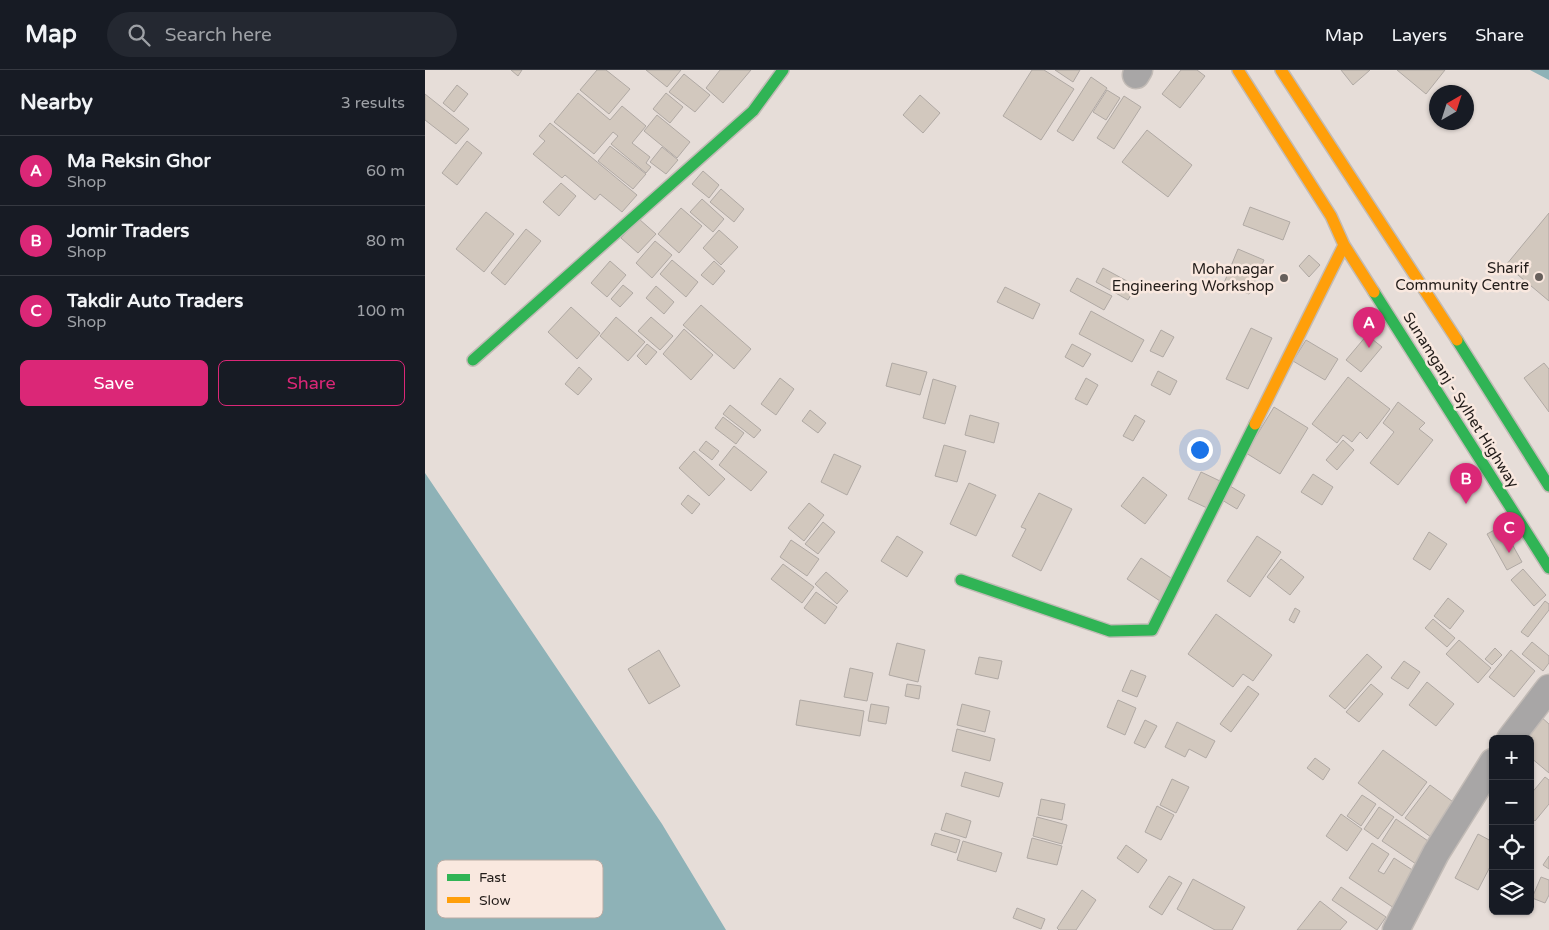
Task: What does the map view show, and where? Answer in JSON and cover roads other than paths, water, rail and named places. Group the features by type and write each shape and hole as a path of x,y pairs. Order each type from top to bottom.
{"main road":[{"path":"473,360 753,111 783,70"},
{"name":"Sunamganj - Sylhet Highway","path":"1238,70 1331,216 1344,245 1448,396 1549,568"},
{"name":"Sunamganj - Sylhet Highway","path":"1281,70 1476,378 1549,486"},
{"path":"961,580 1110,631 1151,630 1344,245"}],"street":[{"path":"1513,735 1549,688"},
{"path":"1396,930 1435,853 1489,768"}],"water":[{"path":"1530,70 1549,70 1549,80"},
{"path":"425,473 662,824 726,930 425,930"}],"place":[{"name":"Sharif Community Centre","path":"1539,277"},
{"name":"Mohanagar Engineering Workshop","path":"1284,278"},
{"name":"Ma Reksin Ghor","path":"1369,348"},
{"name":"Jomir Traders","path":"1466,504"},
{"name":"Takdir Auto Traders","path":"1509,553"}]}
